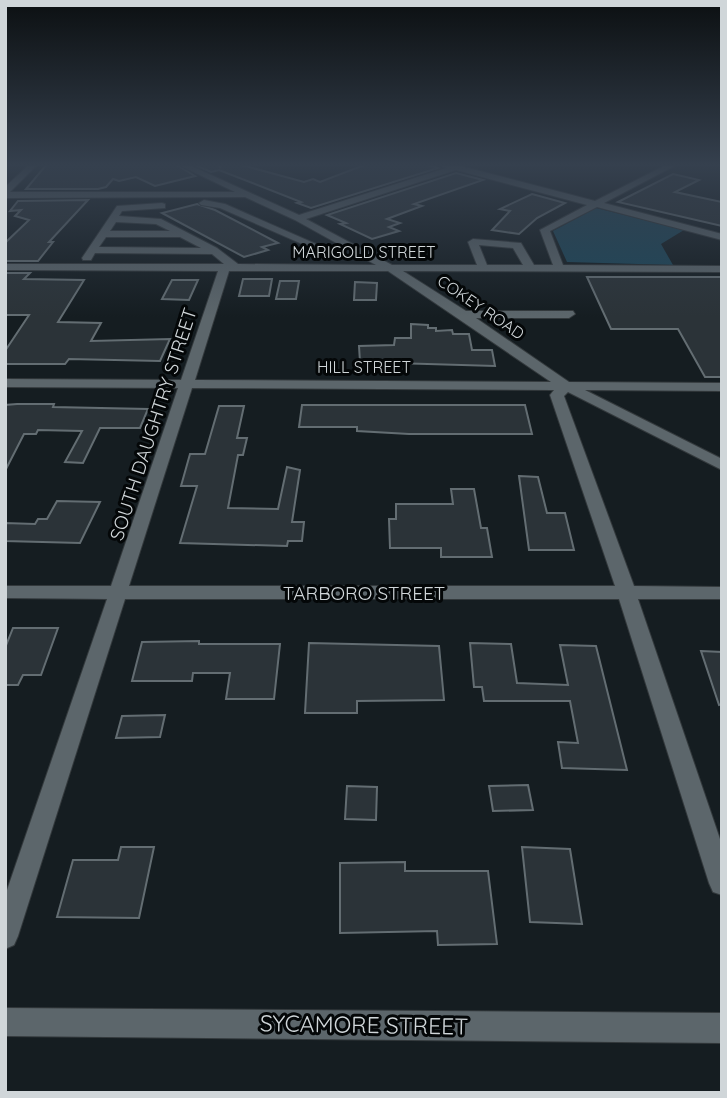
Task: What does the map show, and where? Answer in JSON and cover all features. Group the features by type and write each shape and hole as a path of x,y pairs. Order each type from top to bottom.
{"street":[{"path":"81,267 115,215"},
{"path":"241,215 336,255"},
{"name":"COKEY ROAD","path":"290,215 390,268 566,386 722,465"},
{"path":"298,219 309,215"},
{"path":"559,268 545,230 572,215"},
{"path":"641,215 722,237"},
{"path":"112,219 158,221 168,225 214,251 230,267"},
{"path":"102,234 182,233"},
{"path":"483,268 473,242 517,245 530,268"},
{"path":"92,250 214,251"},
{"name":"MARIGOLD STREET","path":"5,267 722,269"},
{"name":"SOUTH DAUGHTRY STREET","path":"5,936 187,383 230,267"},
{"path":"463,315 569,314"},
{"name":"HILL STREET","path":"5,383 722,387"},
{"path":"566,386 557,395 627,594 722,883"},
{"name":"TARBORO STREET","path":"5,592 722,593"},
{"name":"SYCAMORE STREET","path":"5,1022 722,1028"}],"shaded area":[{"path":"582,215 625,215 684,230 661,244 673,265 567,262 553,231"}],"building":[{"path":"74,215 49,242 53,242 38,261 5,261 5,243 29,220 15,216"},
{"path":"166,215 225,215 278,243 262,247 268,250 244,257"},
{"path":"328,215 397,215 387,219 400,223 389,227 399,231 372,239 340,224 346,223"},
{"path":"506,215 542,215 519,234 492,230"},
{"path":"675,215 722,215 722,226"},
{"path":"5,273 30,273 24,279 84,280 58,322 101,323 91,341 170,339 160,361 69,359 65,364 5,364 5,351 29,315 5,315"},
{"path":"587,277 722,277 722,377 705,377 678,329 611,329"},
{"path":"243,279 272,279 269,296 239,296"},
{"path":"172,280 198,280 189,300 162,299"},
{"path":"280,281 299,281 296,299 276,299"},
{"path":"355,282 377,283 376,300 354,300"},
{"path":"411,324 428,325 428,328 436,328 436,331 452,330 453,334 469,334 472,350 492,350 495,366 360,362 359,346 394,345 395,338 411,338"},
{"path":"5,405 148,409 140,428 100,428 83,463 65,462 82,431 38,430 36,434 24,434 5,471"},
{"path":"302,405 525,405 532,434 409,434 357,431 357,427 299,427"},
{"path":"219,406 244,406 237,438 247,438 243,455 238,455 228,508 278,509 287,467 300,470 292,522 304,522 302,541 288,541 287,546 180,543 197,486 181,486 190,454 205,454"},
{"path":"519,476 538,477 547,513 565,513 574,550 529,550"},
{"path":"451,489 474,489 481,528 487,528 492,557 441,557 441,548 390,548 389,519 396,519 396,504 453,504"},
{"path":"57,501 100,502 80,543 5,541 5,523 35,524 38,519 47,519"},
{"path":"13,628 58,628 41,675 23,675 18,685 5,685 5,648"},
{"path":"199,641 199,644 280,644 274,699 226,699 230,673 193,673 192,681 132,681 142,642"},
{"path":"309,643 439,646 444,700 357,701 357,713 305,713"},
{"path":"470,643 511,644 517,683 568,685 560,645 596,646 627,770 562,768 558,742 578,743 570,701 484,701 482,687 474,687"},
{"path":"701,651 722,652 722,704 719,705"},
{"path":"165,715 160,737 116,738 122,716"},
{"path":"528,785 533,810 493,811 489,786"},
{"path":"347,786 377,787 376,820 345,819"},
{"path":"121,847 154,847 139,918 57,917 73,860 118,860"},
{"path":"522,847 570,849 582,924 530,922"},
{"path":"405,862 405,871 488,871 497,944 438,945 437,931 340,933 340,863"}]}
